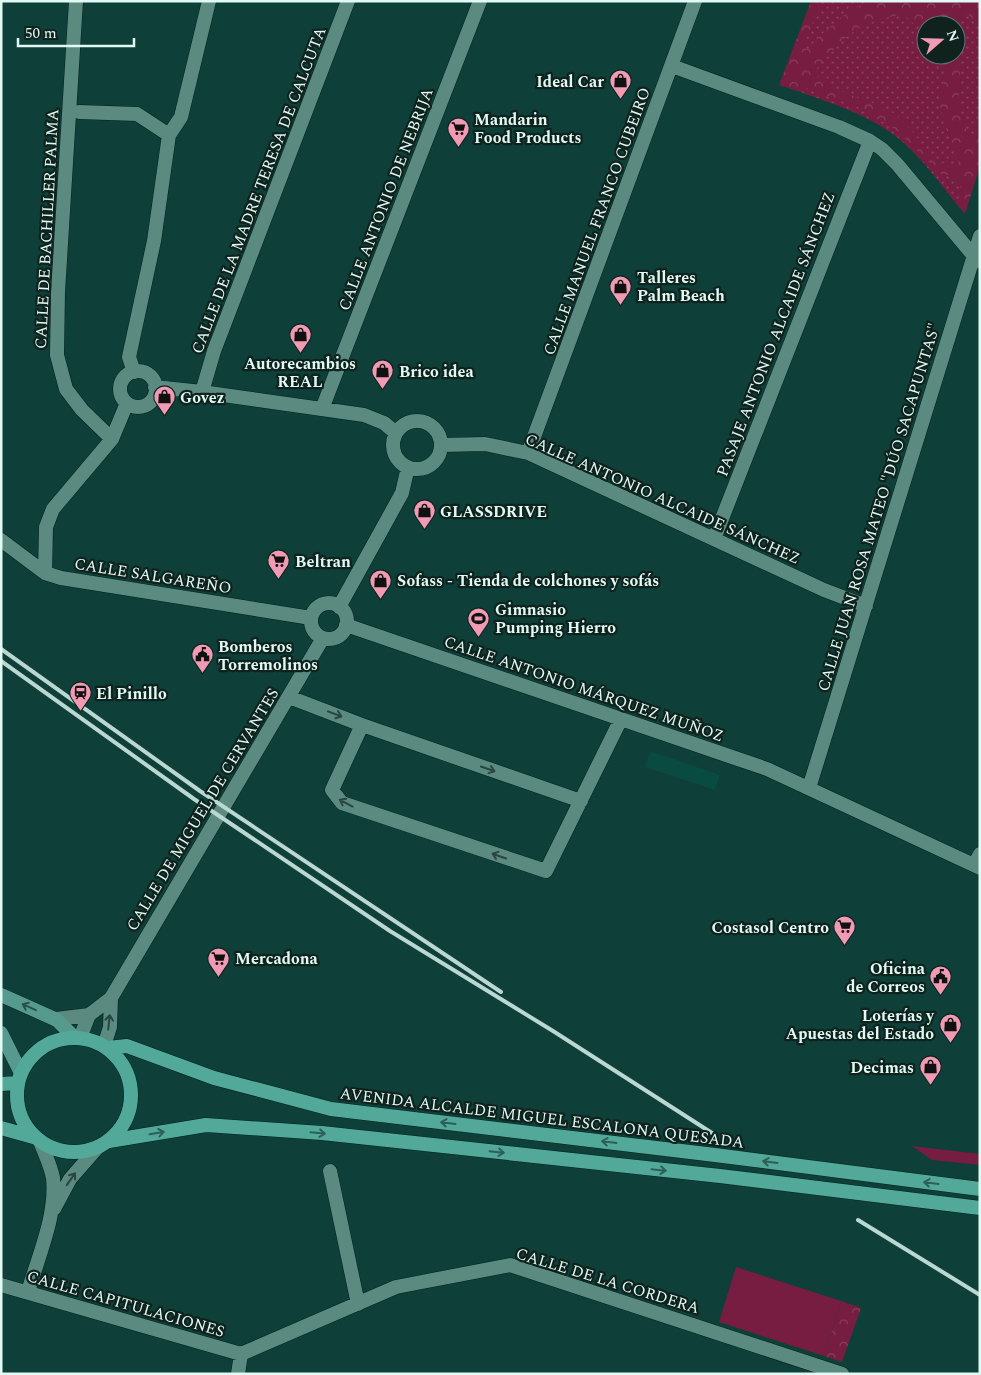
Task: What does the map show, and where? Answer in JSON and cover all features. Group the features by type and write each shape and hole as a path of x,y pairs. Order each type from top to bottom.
{"main road":[{"path":"1,995 56,1019 77,1038"},
{"path":"1,1033 20,1078"},
{"path":"39,1140 27,1127 20,1113 17,1098 20,1078 30,1059 43,1047 58,1040 77,1038 92,1040 106,1047 120,1061 129,1077 132,1095 129,1112 121,1128 103,1144"},
{"name":"AVENIDA ALCALDE MIGUEL ESCALONA QUESADA","path":"106,1047 127,1046 214,1078 331,1109 980,1189"},
{"path":"1,1084 20,1078"},
{"path":"1,1128 39,1140 53,1148 68,1152 84,1152 103,1144 206,1125 302,1132 720,1176 980,1208"}],"street":[{"name":"CALLE DE BACHILLER PALMA","path":"76,1 58,292 57,355 66,389 82,410 112,439"},
{"path":"134,372 129,357 154,241 169,135 181,117 209,1"},
{"name":"CALLE DE LA MADRE TERESA DE CALCUTA","path":"202,392 214,351 348,1"},
{"name":"CALLE MANUEL FRANCO CUBEIRO","path":"528,453 695,1"},
{"name":"CALLE ANTONIO DE NEBRIJA","path":"322,409 477,2"},
{"path":"672,66 839,127 870,141 882,149 897,164 977,260"},
{"path":"79,112 137,114 169,135"},
{"name":"PASAJE ANTONIO ALCAIDE SÁNCHEZ","path":"714,540 870,141"},
{"name":"CALLE JUAN ROSA MATEO \"DÚO SACAPUNTAS\"","path":"809,788 977,260 980,236"},
{"path":"134,372 146,373 154,381 155,387 153,398 149,403 138,407 127,403 123,399 120,388 124,377 134,372"},
{"path":"155,387 364,415 384,423 396,433"},
{"path":"45,573 46,527 53,509 112,439 127,403"},
{"path":"423,422 430,424 436,430 442,445 436,460 423,469 415,469 401,463 394,449 394,441 396,433 408,423 423,422"},
{"name":"CALLE ANTONIO ALCAIDE SÁNCHEZ","path":"442,445 485,444 528,453 824,590 866,606"},
{"path":"339,607 402,493 408,467"},
{"name":"CALLE SALGAREÑO","path":"1,540 45,573 61,578 311,618"},
{"path":"334,604 339,607 345,615 346,625 340,635 335,638 323,638 315,633 311,623 313,612 322,605 334,604"},
{"name":"CALLE ANTONIO MÁRQUEZ MUÑOZ","path":"346,625 767,769 978,862"},
{"name":"CALLE DE MIGUEL DE CERVANTES","path":"111,998 323,638"},
{"path":"289,697 362,725 581,801"},
{"path":"362,725 332,790 342,802 546,871 621,719"},
{"path":"77,1038 89,1015 111,998"},
{"path":"106,1047 110,1027 111,998"},
{"path":"56,1019 89,1015"},
{"path":"39,1140 53,1176 51,1214"},
{"path":"28,1292 51,1214 70,1179 103,1144"},
{"path":"330,1171 358,1304"},
{"name":"CALLE DE LA CORDERA","path":"241,1354 396,1287 510,1265 842,1374"},
{"name":"CALLE CAPITULACIONES","path":"1,1285 241,1354"},
{"path":"238,1374 241,1354"}],"shaded area":[{"path":"650,751 720,775 715,790 645,767"}],"green space":[{"path":"811,1 980,1 980,166 965,214 922,161 903,142 866,118 823,100 779,85"},
{"path":"821,1 871,1 853,9 837,21 809,49 803,48"},
{"path":"904,14 911,22 916,24 916,65 945,65 940,105 959,164 949,167 941,162 891,112 828,85 814,72 834,49 852,33 873,22"},
{"path":"968,14 980,27 980,114 971,143 958,104 961,65 966,65 966,15"},
{"path":"801,86 858,107 895,129 942,175 954,175 960,184 960,208 921,160 893,134 859,114 798,91"},
{"path":"912,1146 980,1154 980,1165 932,1160"},
{"path":"736,1267 841,1301 824,1356 719,1322"},
{"path":"841,1301 861,1308 842,1362 824,1356"}],"railway":[{"path":"1,649 200,791 501,992"},
{"path":"1,661 194,799 390,931 553,1031 712,1133"},
{"path":"858,1220 980,1295"}],"place":[{"name":"Ideal Car","path":"620,100"},
{"name":"Mandarin Food Products","path":"458,147"},
{"name":"Talleres Palm Beach","path":"621,305"},
{"name":"Autorecambios REAL","path":"300,353"},
{"name":"Brico idea","path":"383,390"},
{"name":"Govez","path":"164,416"},
{"name":"GLASSDRIVE","path":"424,530"},
{"name":"Beltran","path":"279,580"},
{"name":"Sofass - Tienda de colchones y sofás","path":"381,599"},
{"name":"Gimnasio Pumping Hierro","path":"479,637"},
{"name":"Bomberos Torremolinos","path":"202,674"},
{"name":"El Pinillo","path":"80,712"},
{"name":"Costasol Centro","path":"845,946"},
{"name":"Mercadona","path":"219,977"},
{"name":"Oficina de Correos","path":"941,996"},
{"name":"Loterías y Apuestas del Estado","path":"950,1043"},
{"name":"Decimas","path":"930,1086"}]}
